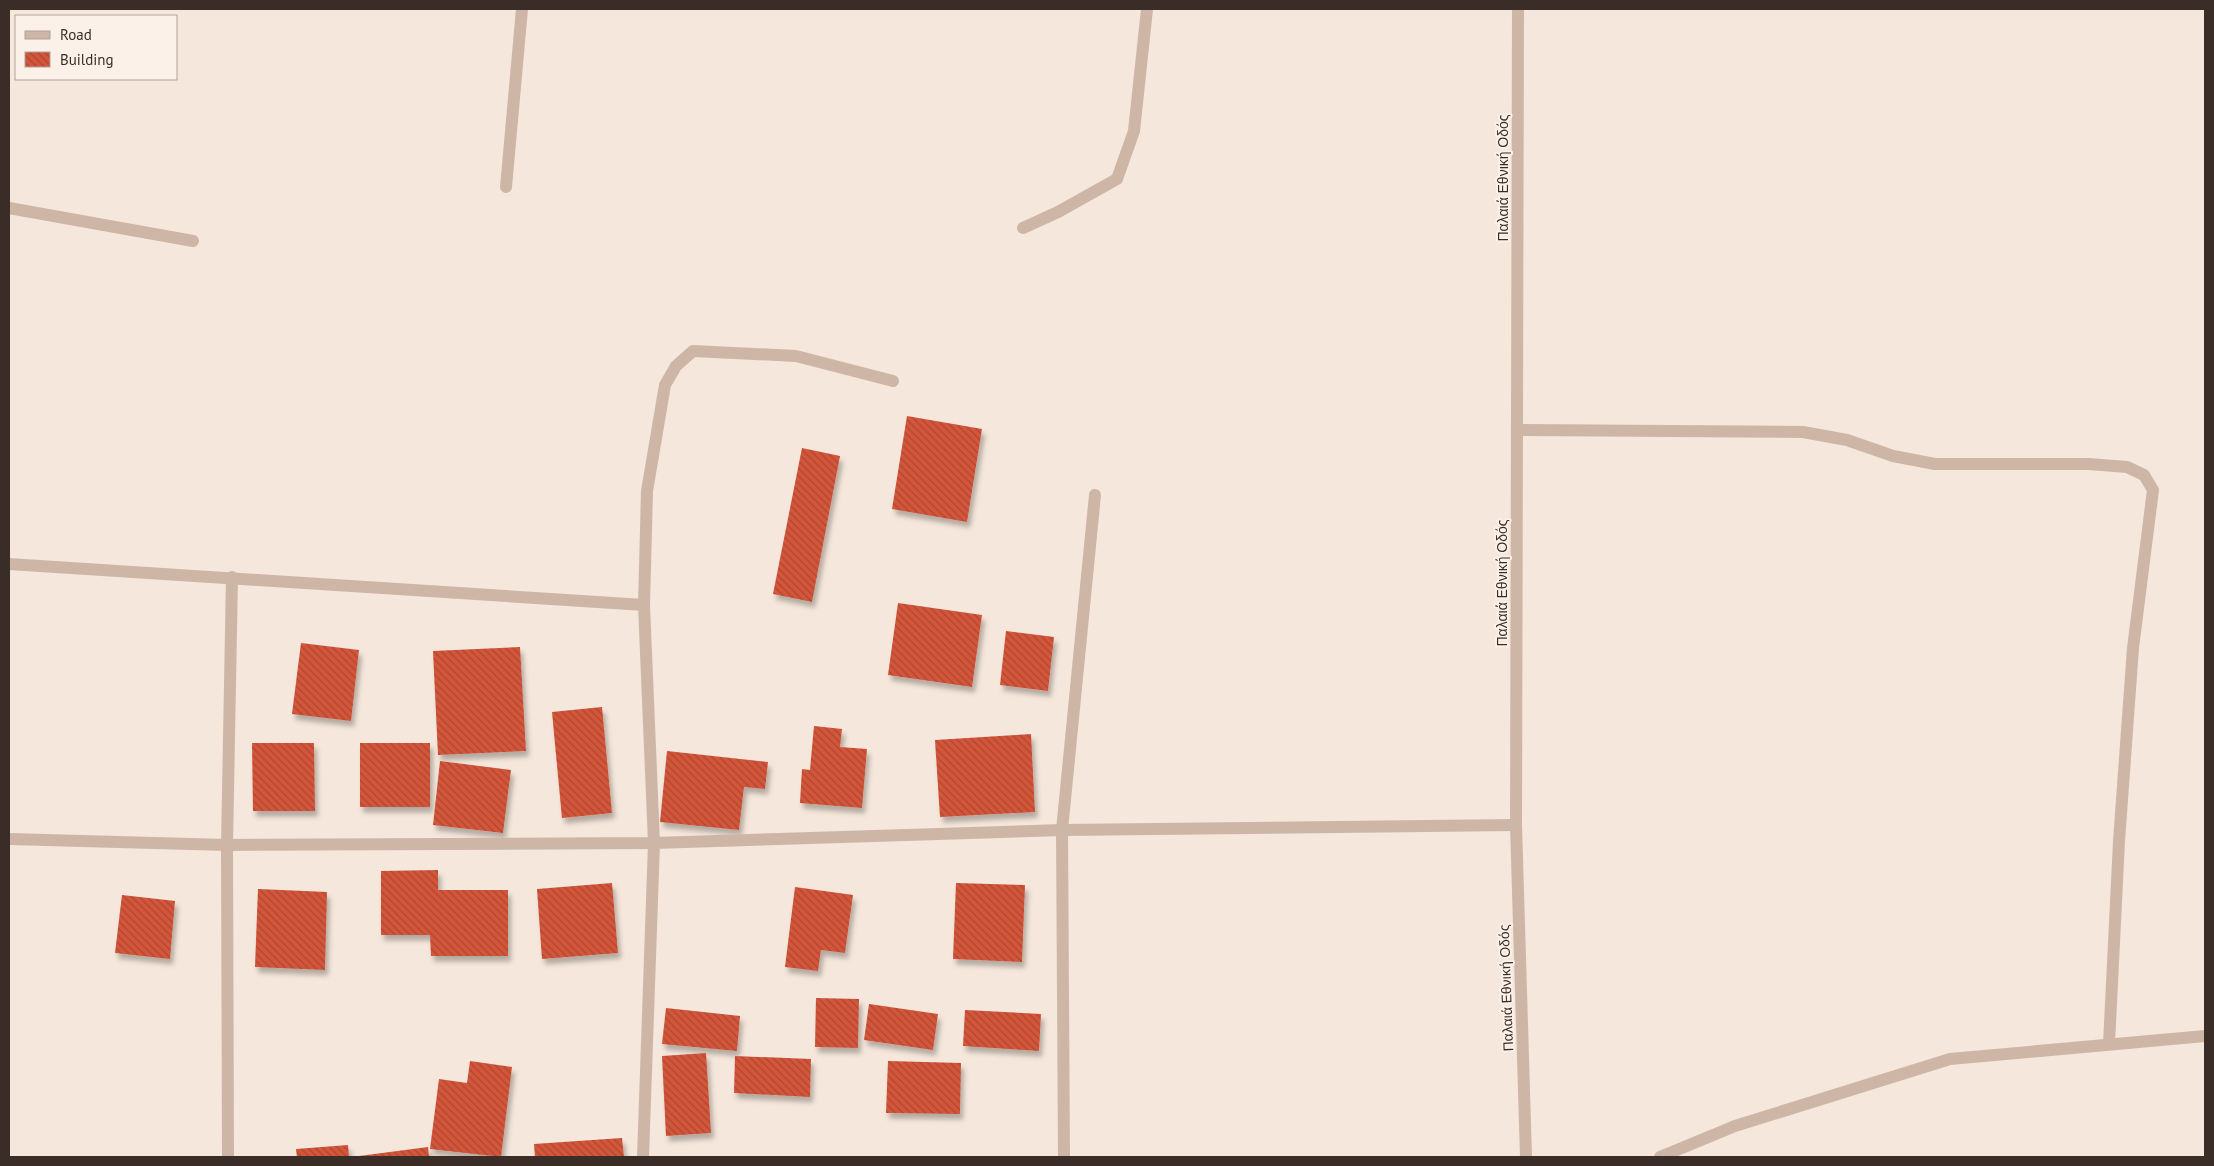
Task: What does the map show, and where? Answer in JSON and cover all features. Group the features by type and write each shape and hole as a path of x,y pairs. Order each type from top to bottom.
{"street":[{"path":"506,188 522,9"},
{"path":"1023,228 1058,212 1118,179 1134,131 1147,9"},
{"name":"Παλαιά Εθνική Οδός","path":"1518,9 1516,825 1526,1157"},
{"path":"9,208 193,241"},
{"path":"643,1157 654,843 644,605 647,491 665,385 682,361 693,351 796,356 892,380"},
{"path":"1518,430 1802,432 1847,440 1893,456 1936,464 2089,464 2127,467 2144,475 2153,490 2133,648 2118,841 2109,1044"},
{"path":"1064,1157 1062,830 1095,495"},
{"path":"9,564 644,605"},
{"path":"228,1157 227,845 232,577"},
{"path":"9,839 227,845 654,843 1062,830 1516,825"},
{"path":"1660,1157 1735,1126 1950,1059 2205,1036"}],"building":[{"path":"907,416 982,429 967,522 892,509"},
{"path":"802,448 840,456 812,602 773,594"},
{"path":"898,603 982,615 972,687 888,675"},
{"path":"1006,631 1054,637 1048,691 1000,685"},
{"path":"301,643 359,650 351,721 292,714"},
{"path":"520,647 526,751 438,755 433,651"},
{"path":"602,707 612,813 562,818 552,712"},
{"path":"814,726 842,729 840,747 867,749 862,808 800,803 802,769 810,770"},
{"path":"1031,734 1035,812 940,817 935,740"},
{"path":"252,743 314,743 315,811 253,811"},
{"path":"360,743 430,743 430,807 360,807"},
{"path":"667,751 768,762 765,789 744,787 739,830 660,822"},
{"path":"440,761 511,770 503,833 433,825"},
{"path":"438,870 438,890 508,890 508,956 431,956 430,935 381,935 381,871"},
{"path":"612,883 618,953 542,959 537,889"},
{"path":"956,883 1025,885 1022,962 953,959"},
{"path":"795,887 853,895 845,953 821,950 818,971 785,967"},
{"path":"258,889 327,892 325,970 255,967"},
{"path":"122,895 175,901 170,959 115,953"},
{"path":"816,998 859,999 858,1048 815,1047"},
{"path":"869,1004 938,1014 933,1050 864,1040"},
{"path":"666,1008 740,1016 737,1051 662,1044"},
{"path":"965,1010 1041,1014 1039,1051 963,1046"},
{"path":"706,1053 711,1133 666,1136 662,1056"},
{"path":"735,1056 811,1059 810,1097 734,1093"},
{"path":"470,1061 512,1067 501,1157 430,1149 439,1079 467,1083"},
{"path":"888,1061 961,1063 960,1114 886,1113"},
{"path":"622,1138 624,1157 535,1157 534,1144"},
{"path":"348,1145 349,1157 297,1157 296,1149"},
{"path":"428,1147 429,1157 359,1156"}]}
